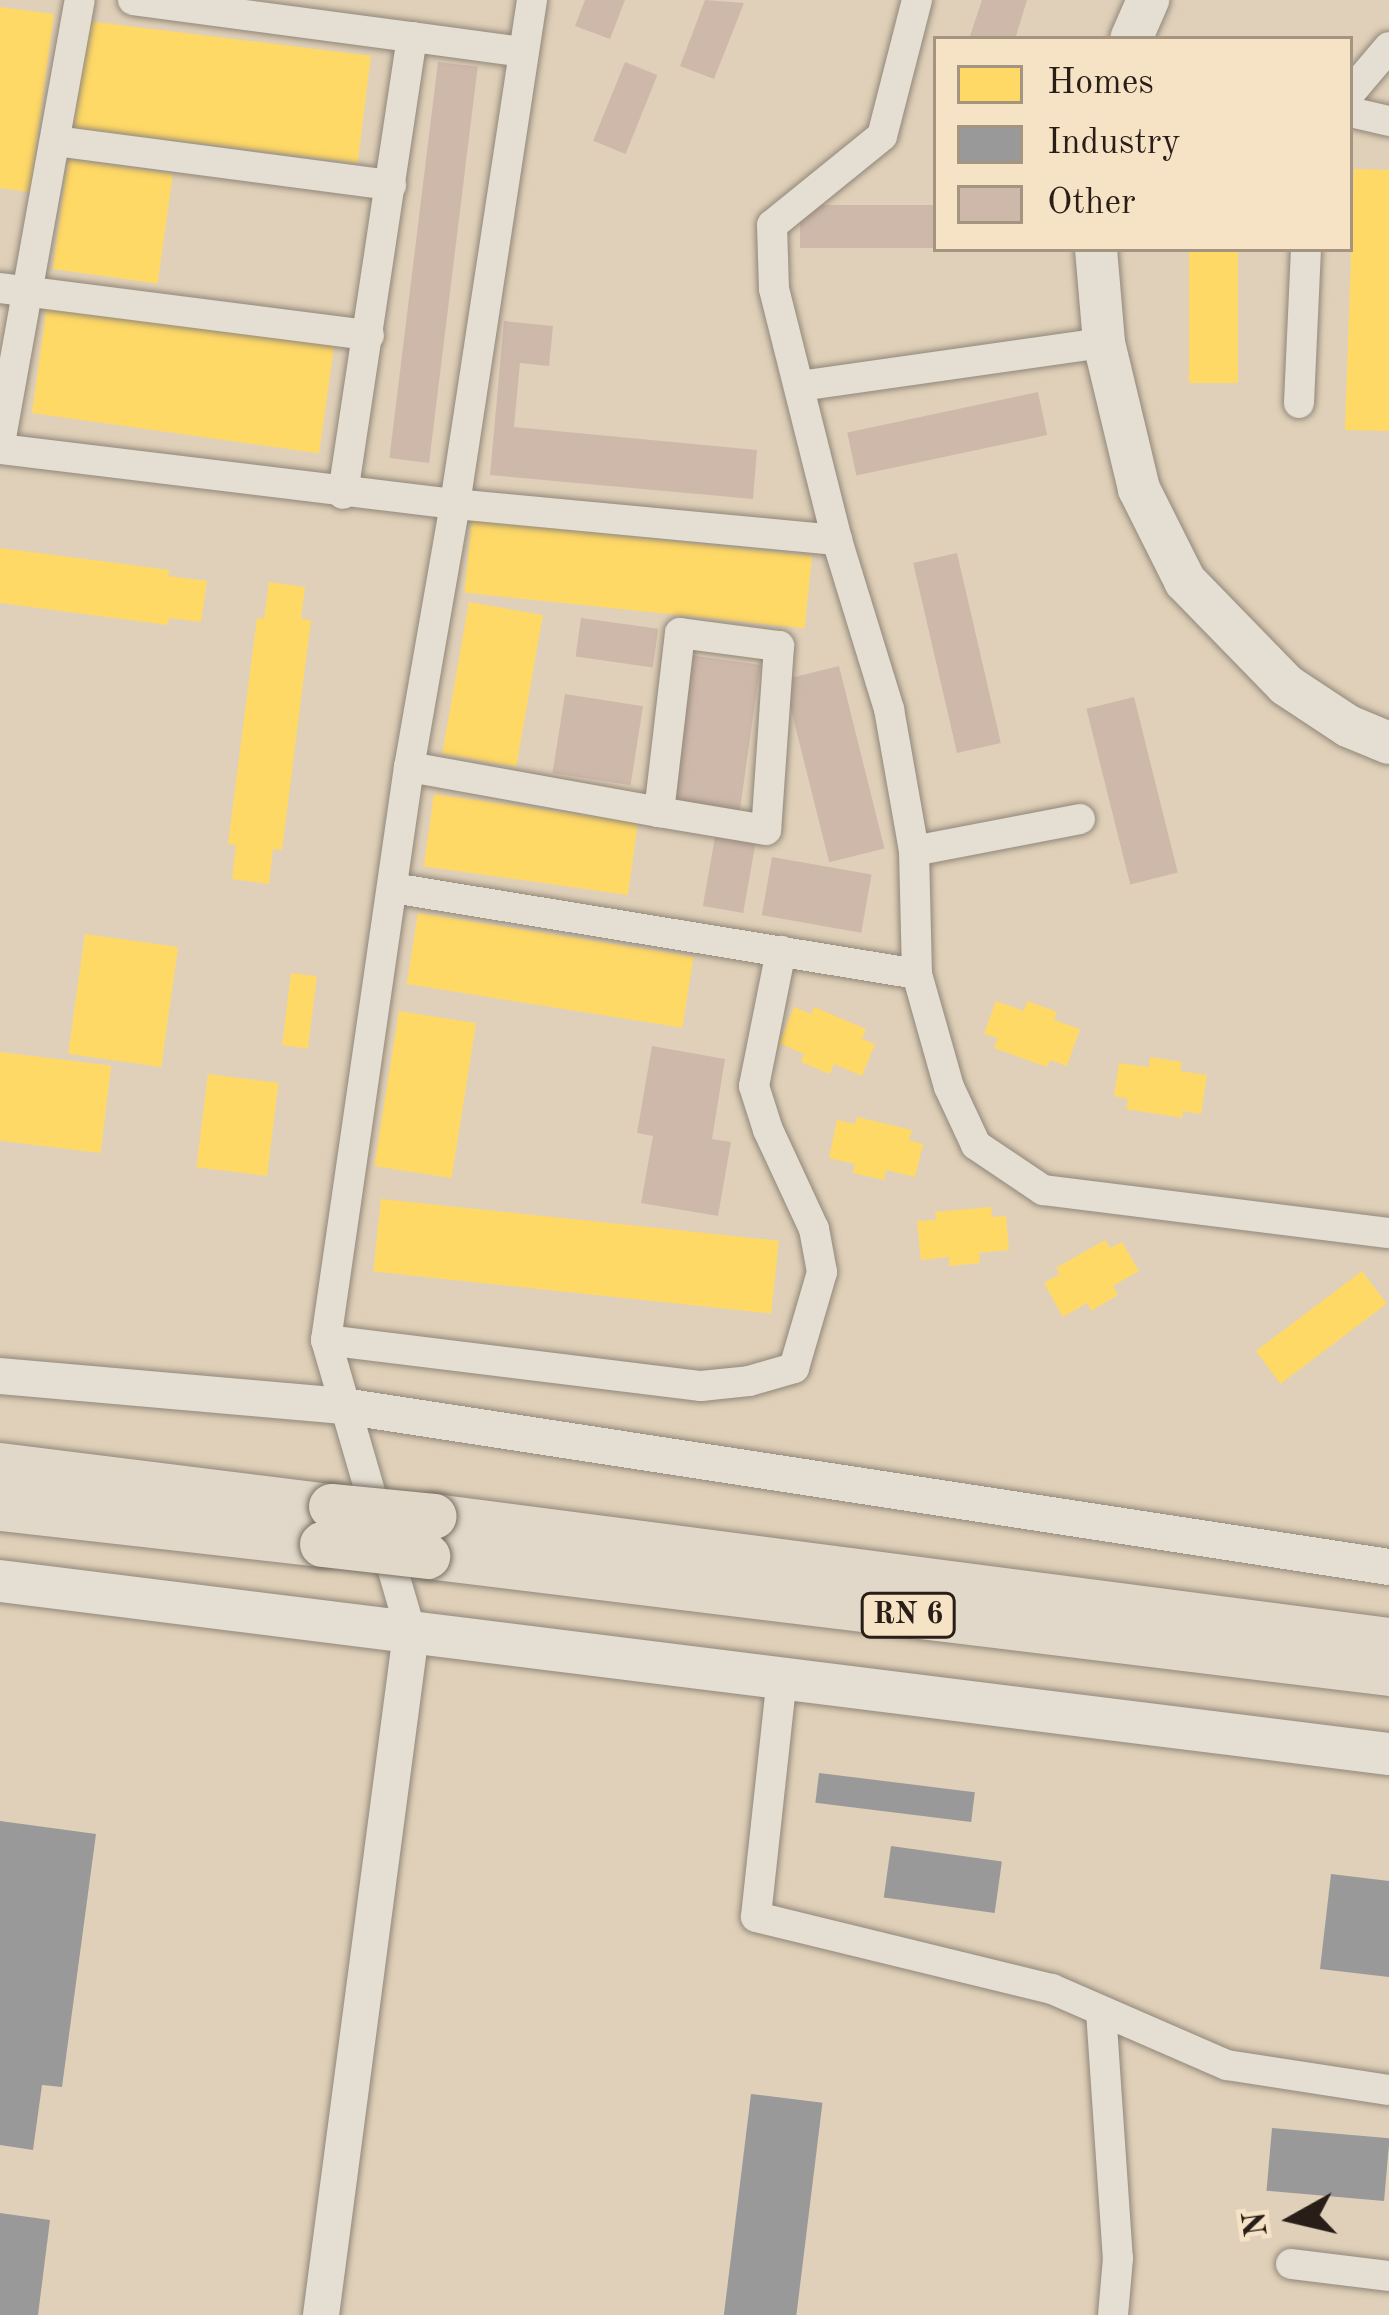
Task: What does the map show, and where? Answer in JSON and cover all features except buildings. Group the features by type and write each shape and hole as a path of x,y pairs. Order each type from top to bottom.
{"main road":[{"path":"1132,36 1148,0"},
{"path":"1096,252 1104,343 1139,489 1185,581 1286,685 1348,726 1389,743"},
{"name":"RN 6","path":"0,1465 326,1525"},
{"name":"RN 6","path":"0,1508 326,1525 430,1536 1276,1642 1389,1677"},
{"path":"0,1581 1389,1754"},
{"name":"RN 6","path":"1276,1642 1389,1636"}],"street":[{"path":"80,0 56,141 14,290 0,446 344,494 653,527 837,540"},
{"path":"321,2315 411,1633 326,1340 410,767 532,0"},
{"path":"917,0 882,136 772,225 774,289 837,540 889,709 914,851 917,974 949,1087 976,1145 1043,1190 1389,1233"},
{"path":"150,1 308,12 412,37 524,52"},
{"path":"344,494 412,37"},
{"path":"1353,89 1389,47"},
{"path":"1353,113 1389,121"},
{"path":"56,141 392,185"},
{"path":"1299,403 1306,252"},
{"path":"14,290 368,335"},
{"path":"800,386 1104,343"},
{"path":"410,767 659,812 766,830 778,646 680,633 659,812"},
{"path":"914,851 1080,819"},
{"path":"393,888 917,974"},
{"path":"326,1340 701,1386 749,1381 794,1368 822,1272 814,1229 768,1130 754,1086 781,951"},
{"path":"0,1376 343,1406 1389,1567"},
{"path":"782,1677 756,1917 1052,1989 1227,2065 1389,2090"},
{"path":"1101,2011 1118,2258 1113,2315"},
{"path":"1291,2264 1389,2276"}]}
